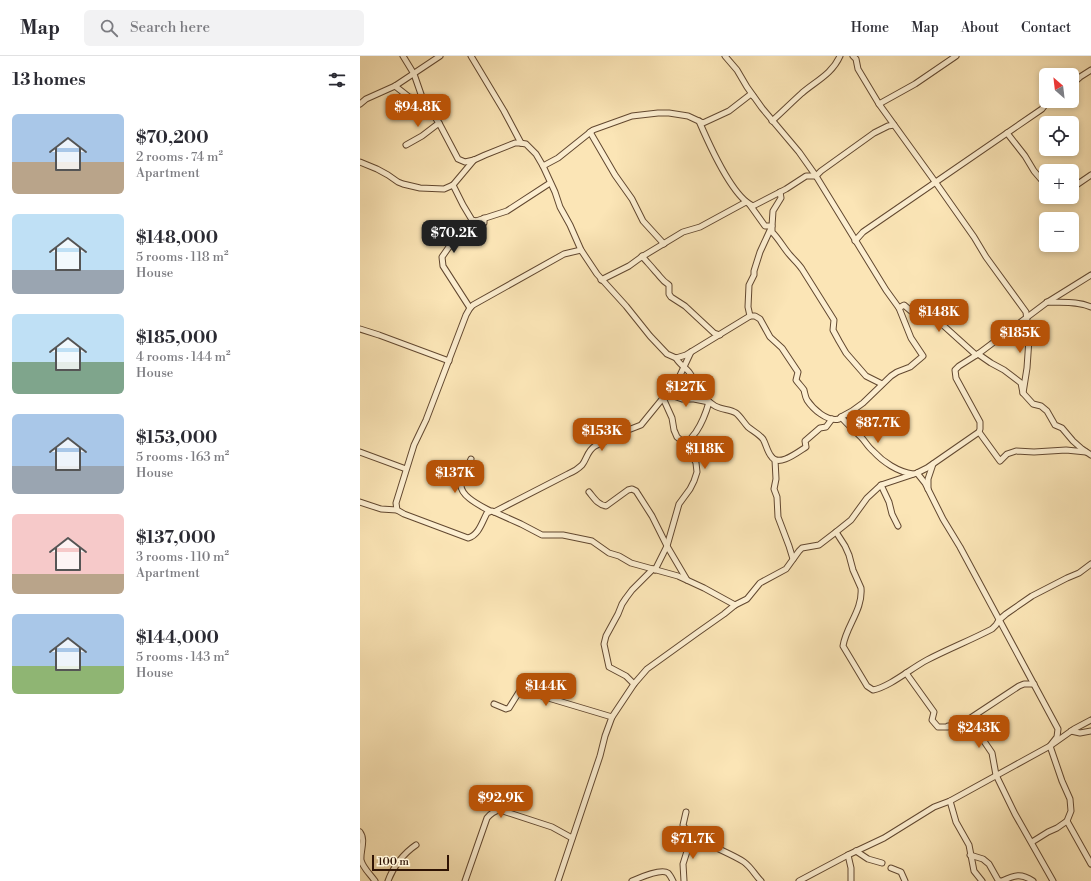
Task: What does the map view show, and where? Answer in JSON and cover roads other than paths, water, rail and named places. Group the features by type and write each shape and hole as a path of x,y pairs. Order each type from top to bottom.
{"street":[{"path":"403,56 414,74 423,100 439,123 458,159 465,162 474,160 485,154 515,143 526,144 536,154 555,192 560,207 582,250 601,280 626,306 650,336 667,354 676,358 684,367 709,402 718,408 733,411 738,415 748,427 762,439 771,456 775,460 784,460 806,447 805,441 820,428 826,427 832,419"},
{"path":"360,104 366,99 395,86 440,56"},
{"path":"471,56 500,104 521,143"},
{"path":"676,358 691,352 750,316 755,316 760,319 770,337 786,354 798,372 796,380 804,390 808,401 821,414 836,420 871,397 891,376 910,367 923,356 911,338 899,308 855,241 816,176 794,146 753,96 737,70 725,56"},
{"path":"772,121 802,93 830,72 840,56"},
{"path":"850,56 855,58 858,69 879,104 974,237 986,257 1024,308 1027,317 1029,339 1027,368 1023,393"},
{"path":"879,104 915,84 956,56"},
{"path":"1079,78 1091,70"},
{"path":"395,86 409,97 423,100"},
{"path":"543,166 558,158 593,130 632,116 669,113 688,116 703,122 729,111 751,94 753,96"},
{"path":"855,241 863,232 1043,108"},
{"path":"700,121 709,144 731,183 748,203 764,226 772,226"},
{"path":"406,145 422,136 439,123"},
{"path":"748,203 754,206 806,176 816,176 874,133 888,126 894,125"},
{"path":"590,132 615,175 632,199 643,221 664,244"},
{"path":"1007,133 1039,177"},
{"path":"360,162 388,175 398,182 420,188 444,189 453,185 474,160"},
{"path":"1079,183 1091,175"},
{"path":"453,185 472,220 476,221 508,211 550,183"},
{"path":"780,192 781,198 773,211 772,232 798,263 834,320 833,330 842,347 866,376 882,384"},
{"path":"601,280 628,266 685,231 700,228 748,203"},
{"path":"470,308 443,266 442,257 449,246 484,223 484,218"},
{"path":"750,316 748,307 749,285 754,276 754,271 760,252 772,226"},
{"path":"397,510 396,503 414,445 426,420 470,308 517,279 564,254 582,250"},
{"path":"642,256 661,279 669,285 669,294 685,306 714,333 720,335"},
{"path":"558,881 612,717 634,684 647,670 691,636 735,605 747,599 760,583 786,569 802,548 819,545 851,520 867,498 881,485 916,474 934,464 979,432 980,422 956,378 956,370 959,366 977,355 1047,302 1091,275"},
{"path":"1047,302 1084,304 1091,307"},
{"path":"899,308 904,305 917,314 923,316 935,316 944,327 977,355 1004,370 1021,383 1023,393 1033,404 1042,406 1047,411 1055,425 1062,428 1082,450 1089,454"},
{"path":"360,329 449,361"},
{"path":"360,502 381,509 397,510 404,514 437,525 463,537 468,538 473,536 488,513 568,474 582,465 586,456 593,448 623,432 641,425 663,398 674,388 691,352"},
{"path":"668,394 682,399 694,399 709,402"},
{"path":"634,684 626,676 609,667 604,644 606,636 626,598 632,590 654,570 667,546 679,504 690,489 696,472 696,463 687,445 674,432 672,418 663,398"},
{"path":"687,445 702,422 709,402"},
{"path":"841,416 880,458 900,471 916,474 928,490 1058,729 1056,738 1050,746"},
{"path":"979,432 1000,461 1007,454 1016,451 1034,452 1066,450 1089,454"},
{"path":"360,452 406,469"},
{"path":"471,459 461,482 461,488 470,500 542,535 563,535 592,541 609,553 620,556 631,563 678,576 735,605"},
{"path":"775,460 776,479 774,489 777,497 778,517 793,559"},
{"path":"928,490 928,479 934,464"},
{"path":"881,485 898,526"},
{"path":"589,492 597,502 602,506 606,506 628,490 632,488 636,491 652,516 687,581"},
{"path":"836,532 845,546 861,588 858,608 845,640 844,648 867,686 874,690 939,653 992,629 1006,614 1032,596 1079,573 1091,564"},
{"path":"906,673 934,712 932,720 938,727 953,726 969,719 1014,689 1024,684 1034,684"},
{"path":"1024,684 1028,674"},
{"path":"494,704 506,709 509,708 511,707 517,694 525,691 612,717"},
{"path":"969,719 992,753 996,775 1015,814 1053,881"},
{"path":"799,881 884,838 934,807 950,801 1050,746 1091,720"},
{"path":"1058,729 1080,733 1091,730"},
{"path":"1032,842 1067,821 1071,811 1070,799 1050,746"},
{"path":"950,801 956,822 969,845 974,871 982,881"},
{"path":"465,881 487,818 495,811 500,810 533,820 552,827 572,838"},
{"path":"686,812 683,822 684,828 695,836 744,862 760,881"},
{"path":"1067,821 1091,864"},
{"path":"360,832 362,836 361,861 375,881"},
{"path":"684,881 682,864 689,845 695,836"},
{"path":"388,881 399,860 416,845"},
{"path":"856,851 870,860 882,863"},
{"path":"848,855 851,868 851,881"},
{"path":"970,855 983,859 989,864 1000,881 1020,875 1033,881"},
{"path":"891,868 901,872 904,881"},
{"path":"632,881 655,872 664,872 669,874 673,881"}]}
